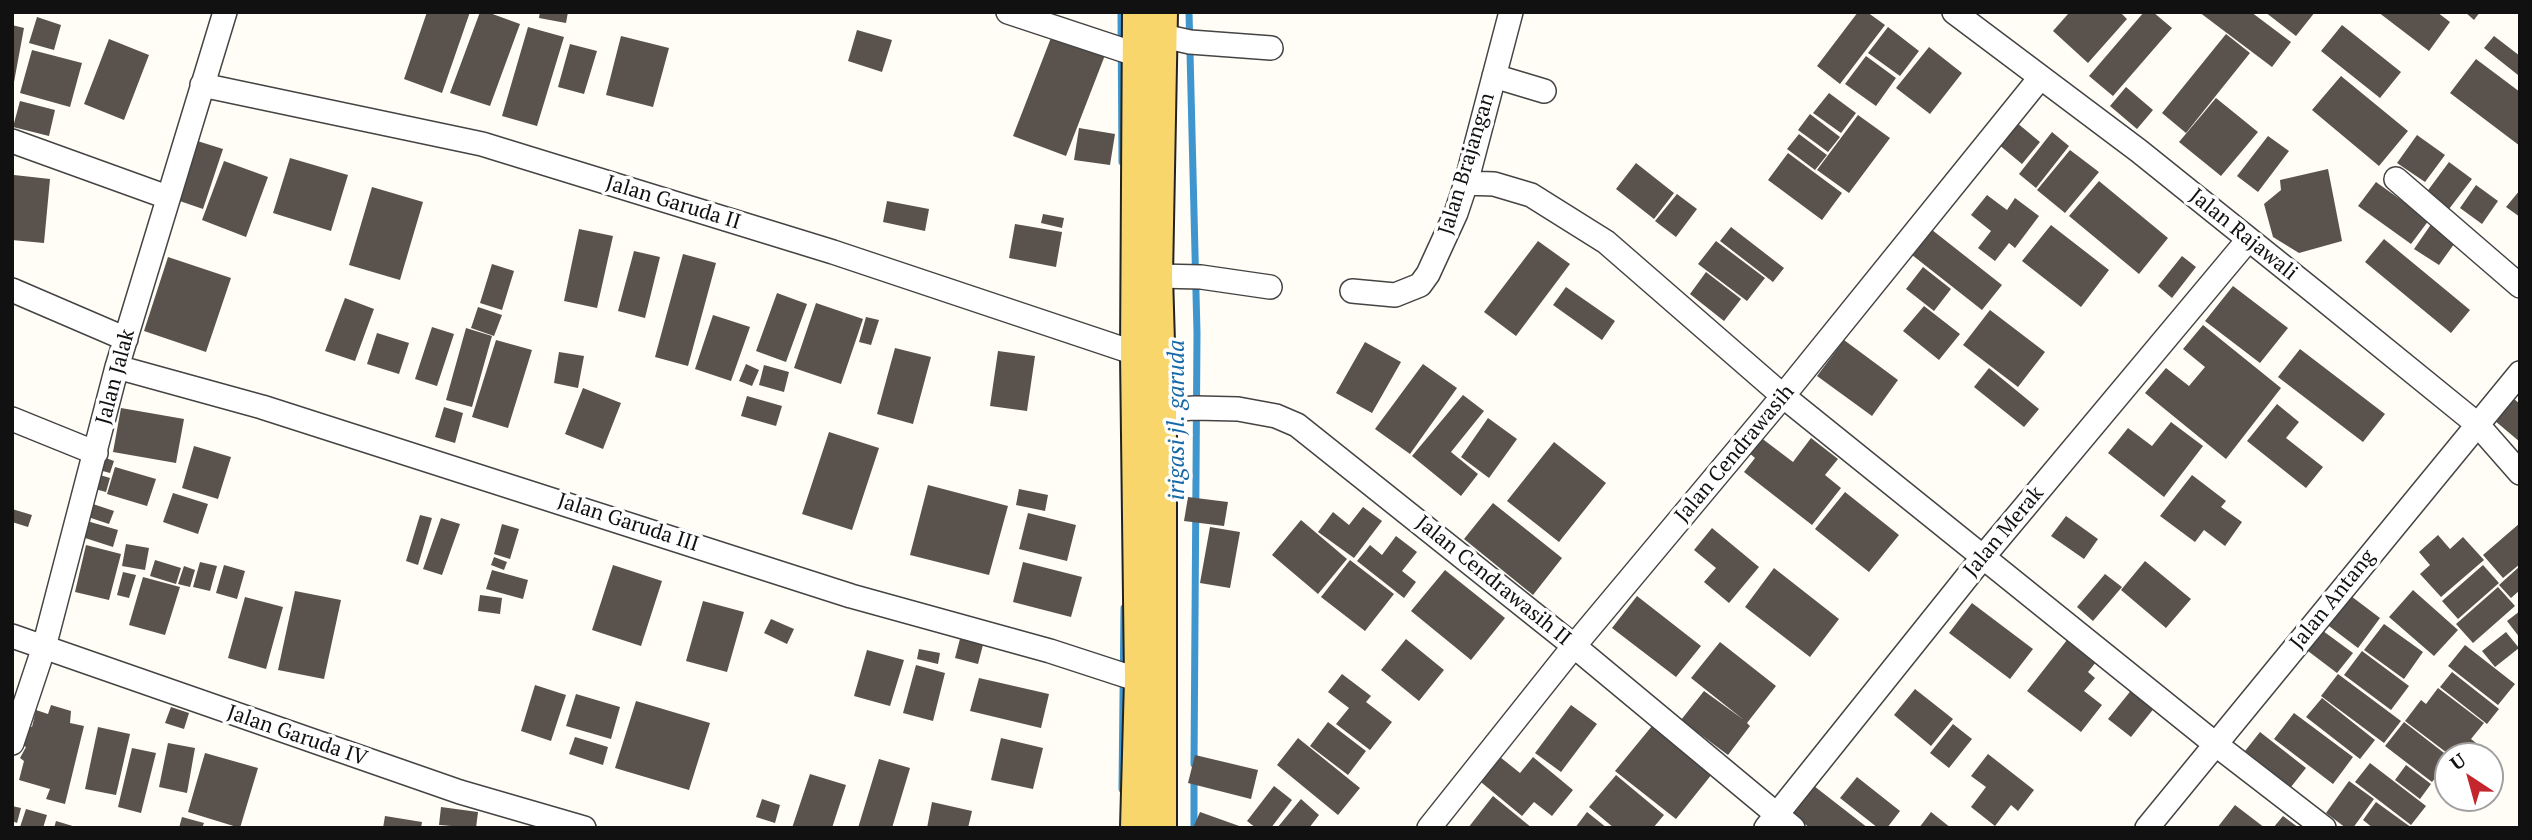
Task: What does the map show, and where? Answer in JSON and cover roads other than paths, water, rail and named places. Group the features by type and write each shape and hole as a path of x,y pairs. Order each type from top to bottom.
{"main road":[{"path":"1137,12 1148,357 1139,680 1148,826"},
{"path":"1148,826 1162,410 1148,357 1158,276 1179,33"}],"street":[{"name":"Jalan Jalak","path":"12,743 44,647 125,339 225,12"},
{"name":"Jalan Brajangan","path":"1352,291 1395,295 1420,285 1437,257 1466,183 1511,12"},
{"name":"Jalan Rajawali","path":"1954,12 2139,151 2476,424 2520,473"},
{"path":"1016,14 1138,55"},
{"path":"1179,33 1271,48"},
{"path":"1494,76 1544,90"},
{"name":"Jalan Cendrawasih","path":"1429,828 1574,646 1783,396 2040,78"},
{"name":"Jalan Garuda II","path":"202,85 482,144 833,252 1148,357"},
{"path":"12,141 167,197"},
{"path":"2396,179 2520,286"},
{"path":"1466,183 1494,184 1531,195 1597,235 1783,396 2214,743 2324,828"},
{"name":"Jalan Merak","path":"1779,823 1983,557 2248,240"},
{"path":"1158,276 1195,276 1270,287"},
{"path":"12,290 125,339"},
{"name":"Jalan Garuda III","path":"117,367 262,407 851,596 1050,651 1139,680"},
{"name":"Jalan Antang","path":"2147,828 2520,373"},
{"name":"Jalan Cendrawasih II","path":"1162,410 1238,409 1276,416 1297,425 1574,646 1779,823"},
{"path":"12,419 96,453"},
{"name":"Jalan Garuda IV","path":"12,636 447,787 584,828"}],"waterway":[{"path":"1121,12 1122,162"},
{"name":"irigasi jl. garuda","path":"1189,12 1197,333 1194,764"},
{"path":"1122,789 1124,608"},
{"name":"irigasi jl. garuda","path":"1194,776 1194,828"}]}
